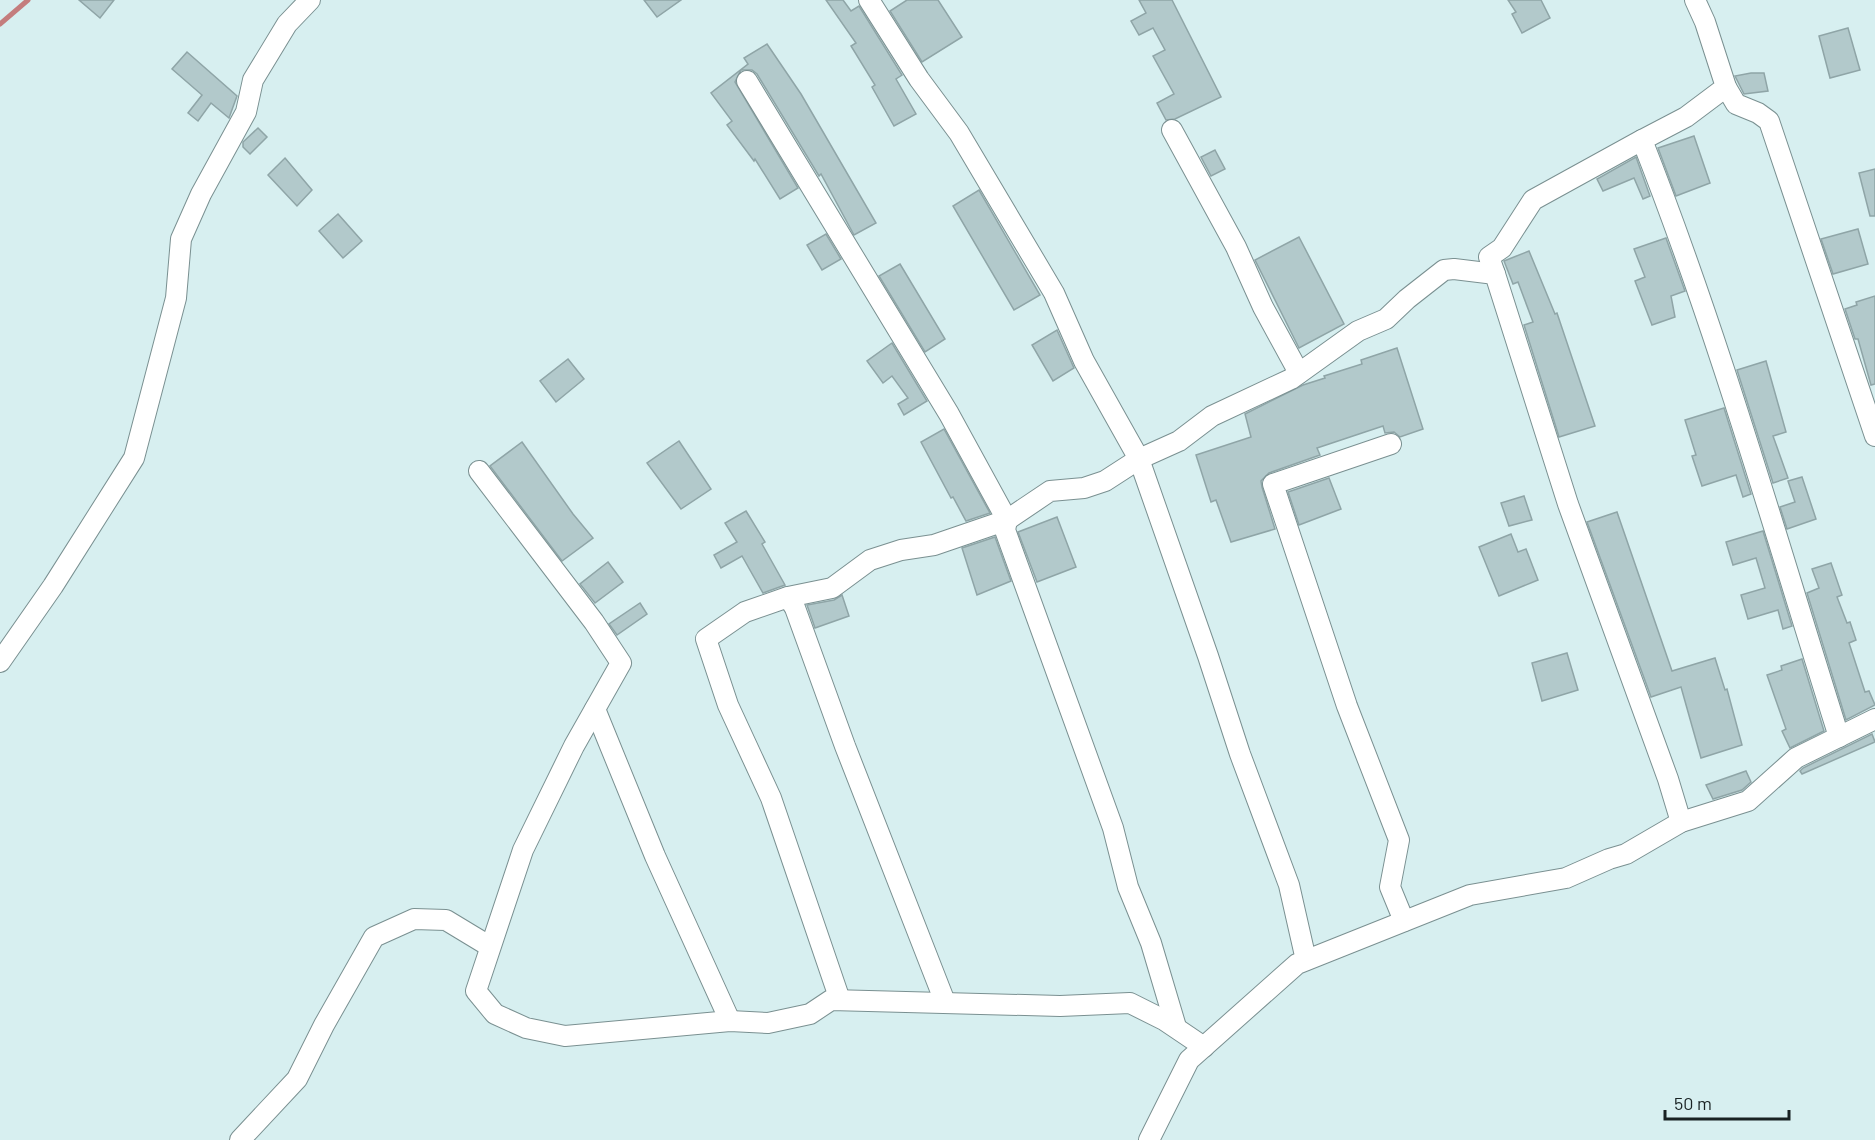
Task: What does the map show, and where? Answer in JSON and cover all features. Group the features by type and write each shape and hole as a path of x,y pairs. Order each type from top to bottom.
{"street":[{"path":"0,662 53,586 134,458 176,298 181,239 201,194 246,112 253,80 287,24 310,0"},
{"path":"869,0 919,79 959,133 1054,293 1084,361 1139,459 1175,558 1240,754 1289,885 1306,960"},
{"path":"1695,0 1706,22 1726,87 1736,104 1769,121 1875,436"},
{"path":"747,81 949,414 1007,520 1005,530 1097,783 1128,887 1151,943 1176,1027"},
{"path":"1681,822 1668,779 1568,504 1489,257 1502,248 1533,200 1686,117 1726,87"},
{"path":"1172,130 1236,247 1263,307 1299,373"},
{"path":"1642,140 1665,198 1752,452 1780,552 1839,738"},
{"path":"840,1000 771,798 728,705 706,639 745,612 788,597 832,588 870,560 901,550 934,545 1007,520 1050,490 1083,488 1105,481 1139,459 1179,441 1212,416 1299,373 1358,331 1386,319 1407,298 1444,270 1495,274"},
{"path":"1391,444 1274,484 1347,706 1399,840 1390,887 1404,921"},
{"path":"479,471 594,622 621,663 595,708 523,850 489,945 476,991 495,1014 526,1028 565,1036 730,1021 768,1023 810,1014 831,1000 913,1004 945,1002 1060,1006 1130,1003 1176,1027 1204,1047"},
{"path":"788,597 795,608 845,746 945,1002"},
{"path":"595,708 655,856 730,1021"},
{"path":"1149,1140 1189,1060 1296,964 1470,895 1566,878 1626,854 1681,822 1748,801 1796,758 1875,719"},
{"path":"240,1140 297,1079 324,1025 374,937 414,919 446,920 489,945"}],"building":[{"path":"79,0 114,0 100,18"},
{"path":"644,0 681,0 657,17"},
{"path":"826,0 843,0 851,11 859,6 902,75 896,79 916,114 894,126 872,87 875,85 851,46 856,43"},
{"path":"907,0 938,0 962,37 922,62 890,11"},
{"path":"1139,0 1172,0 1221,97 1175,119 1166,120 1157,103 1174,94 1153,56 1165,50 1153,28 1139,35 1131,21 1146,13"},
{"path":"1508,0 1541,0 1550,18 1522,33 1512,14 1516,12"},
{"path":"1848,28 1860,70 1830,78 1819,36"},
{"path":"767,44 801,94 876,223 854,235 821,174 819,176 757,74 752,70 741,70 735,82 798,188 780,199 755,159 754,161 727,125 732,121 711,93 748,64 744,58"},
{"path":"187,52 237,96 229,118 211,103 198,121 188,113 202,95 172,69"},
{"path":"1764,73 1768,91 1744,94 1735,76"},
{"path":"258,128 267,137 250,154 243,147 243,142"},
{"path":"1694,136 1710,183 1676,196 1658,148"},
{"path":"1215,150 1225,169 1211,176 1201,157"},
{"path":"1636,157 1650,196 1643,199 1634,178 1603,191 1597,179"},
{"path":"285,158 312,190 297,206 268,175"},
{"path":"1875,169 1875,216 1870,216 1859,173"},
{"path":"979,190 1040,295 1014,310 953,206"},
{"path":"338,214 362,241 343,258 319,231"},
{"path":"1858,229 1868,264 1833,274 1821,239"},
{"path":"826,234 841,259 822,270 807,245"},
{"path":"1299,237 1344,324 1299,348 1255,260"},
{"path":"1666,238 1685,291 1671,296 1675,317 1652,325 1635,281 1645,277 1634,249"},
{"path":"1529,251 1555,314 1557,313 1595,426 1559,437 1524,325 1533,322 1518,282 1513,284 1504,261"},
{"path":"900,264 945,339 925,352 879,276"},
{"path":"1875,296 1875,384 1871,385 1858,339 1855,339 1845,309 1857,305 1856,302"},
{"path":"1057,330 1074,368 1053,381 1032,345"},
{"path":"892,343 927,401 904,415 898,404 908,398 892,376 883,383 867,361"},
{"path":"1397,348 1423,429 1400,437 1394,432 1385,433 1383,426 1317,448 1320,455 1269,473 1261,481 1275,529 1231,542 1216,500 1211,502 1196,455 1251,437 1245,414 1303,385 1362,364 1361,360"},
{"path":"568,359 584,379 556,402 540,381"},
{"path":"1766,361 1786,432 1773,436 1788,478 1773,483 1737,370"},
{"path":"1724,408 1751,494 1743,497 1736,475 1702,486 1692,456 1696,455 1685,420"},
{"path":"944,429 990,513 966,521 953,497 951,498 921,442"},
{"path":"679,441 711,489 681,509 647,463"},
{"path":"522,442 573,514 593,538 562,561 490,466"},
{"path":"1802,477 1816,519 1787,529 1780,507 1795,502 1788,481"},
{"path":"1329,478 1341,509 1299,525 1288,492"},
{"path":"1524,496 1532,520 1509,526 1501,503"},
{"path":"746,511 765,542 762,544 785,585 763,593 742,556 721,568 714,555 737,542 725,523"},
{"path":"1617,512 1672,671 1715,658 1725,690 1727,689 1742,745 1701,758 1681,687 1651,697 1587,522"},
{"path":"1057,517 1076,567 1037,582 1018,532"},
{"path":"1763,531 1792,626 1783,629 1778,610 1748,619 1741,595 1765,588 1756,558 1733,565 1726,542"},
{"path":"1511,534 1518,552 1526,549 1538,580 1499,596 1479,547"},
{"path":"995,537 1011,581 977,595 962,548"},
{"path":"608,562 623,582 595,603 580,584"},
{"path":"1831,563 1842,595 1837,597 1856,640 1849,643 1865,692 1869,691 1875,705 1846,720 1807,593 1819,588 1812,569"},
{"path":"842,595 849,616 815,628 807,605 834,600"},
{"path":"640,603 647,614 617,635 609,624"},
{"path":"1567,653 1578,690 1542,701 1532,663"},
{"path":"1802,659 1824,731 1790,748 1782,731 1786,729 1767,675 1782,670 1781,666"},
{"path":"1872,734 1875,742 1802,774 1800,771 1803,768"},
{"path":"1746,771 1751,782 1742,790 1713,799 1706,785"}],"waterway":[{"path":"0,24 28,0"}]}
